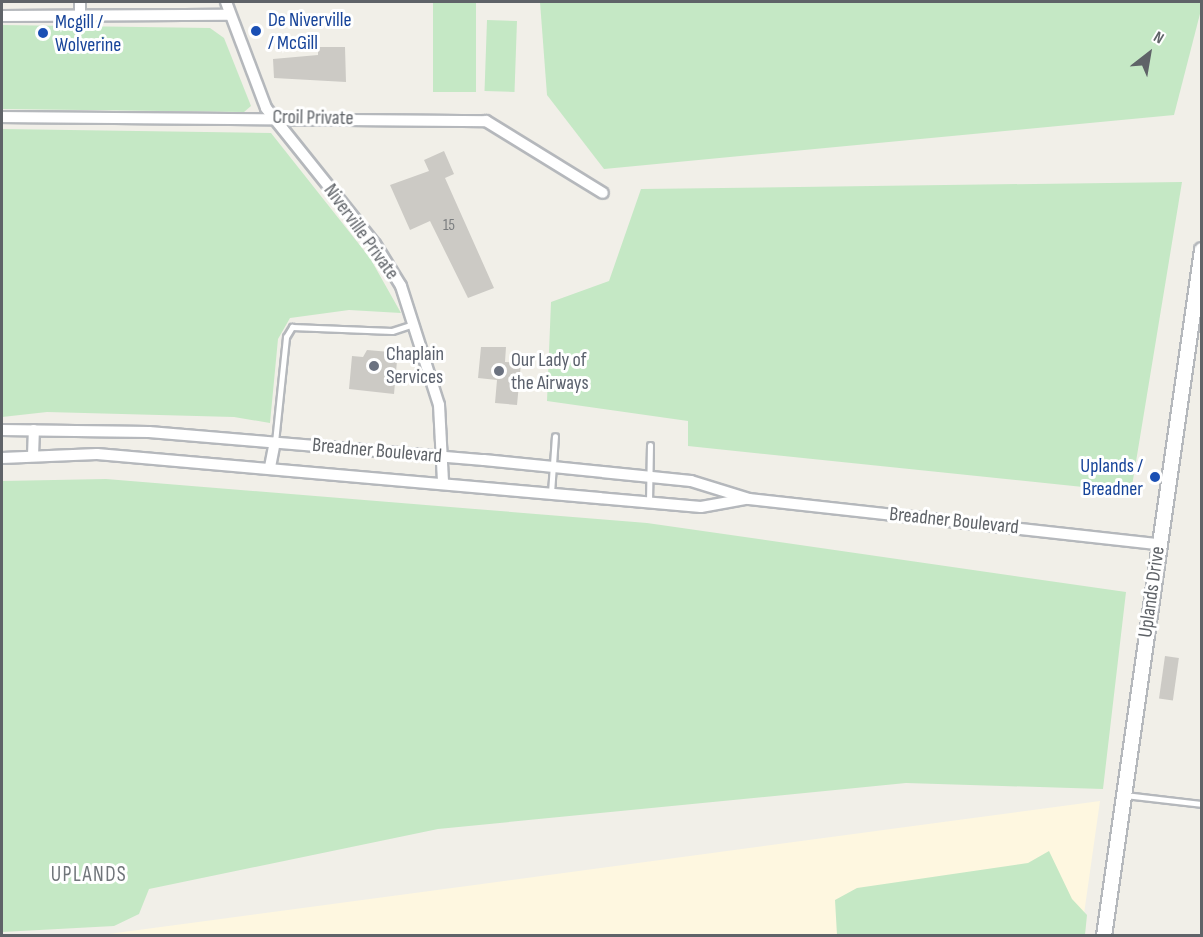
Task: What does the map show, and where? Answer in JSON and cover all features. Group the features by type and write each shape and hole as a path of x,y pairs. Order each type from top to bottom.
{"main road":[{"name":"Uplands Drive","path":"1104,936 1202,249"}],"street":[{"path":"80,2 80,16"},
{"name":"Niverville Private","path":"226,2 229,15 272,117 375,244 415,323 439,405 445,458 443,482"},
{"path":"2,16 229,15"},
{"name":"Croil Private","path":"2,117 272,117 486,121 603,193"},
{"name":"Breadner Boulevard","path":"2,430 275,442 691,481 749,499 1159,544"},
{"path":"33,456 34,430"},
{"path":"270,467 275,442"},
{"name":"Breadner Boulevard","path":"2,458 97,454 443,482 701,507 749,499"}],"lane":[{"path":"275,442 286,337 292,327 302,324 392,331 415,323"},
{"path":"551,493 555,436"},
{"path":"649,502 650,445"},
{"path":"1123,795 1202,804"}],"shaded area":[{"path":"1100,801 1081,935 101,935"}],"green space":[{"path":"433,2 476,2 476,92 433,92"},
{"path":"540,2 1201,2 1202,6 1174,115 604,169 547,95"},
{"path":"487,20 517,21 515,92 485,91"},
{"path":"2,25 210,28 224,38 251,106 244,112 2,109"},
{"path":"2,129 271,133 370,258 401,313 349,310 290,318 278,339 270,423 234,417 47,412 2,417"},
{"path":"1182,182 1131,492 688,446 688,421 547,401 551,302 609,281 641,189"},
{"path":"106,479 647,523 1126,592 1103,789 906,783 438,829 149,889 139,914 114,926 2,932 2,481"},
{"path":"1049,851 1072,899 1087,915 1085,935 837,935 835,900 857,888 1028,863"}],"building":[{"path":"318,47 345,47 346,82 274,78 273,59 318,55"},
{"path":"444,151 454,174 445,178 494,288 468,298 430,221 410,230 390,185 429,171 424,160"},
{"name":"Our Lady of the Airways","path":"481,347 506,347 505,362 521,363 517,405 495,403 497,380 478,378"},
{"name":"Chaplain Services","path":"367,350 390,352 389,360 397,361 394,394 349,389 352,356 363,357"},
{"path":"1165,656 1179,658 1173,701 1159,699"}],"place":[{"name":"De Niverville / McGill","path":"256,31"},
{"name":"Mcgill / Wolverine","path":"43,33"},
{"name":"Chaplain Services","path":"374,366"},
{"name":"Our Lady of the Airways","path":"499,371"},
{"name":"Uplands / Breadner","path":"1155,477"}],"district":[{"name":"UPLANDS","path":"89,875"}]}
